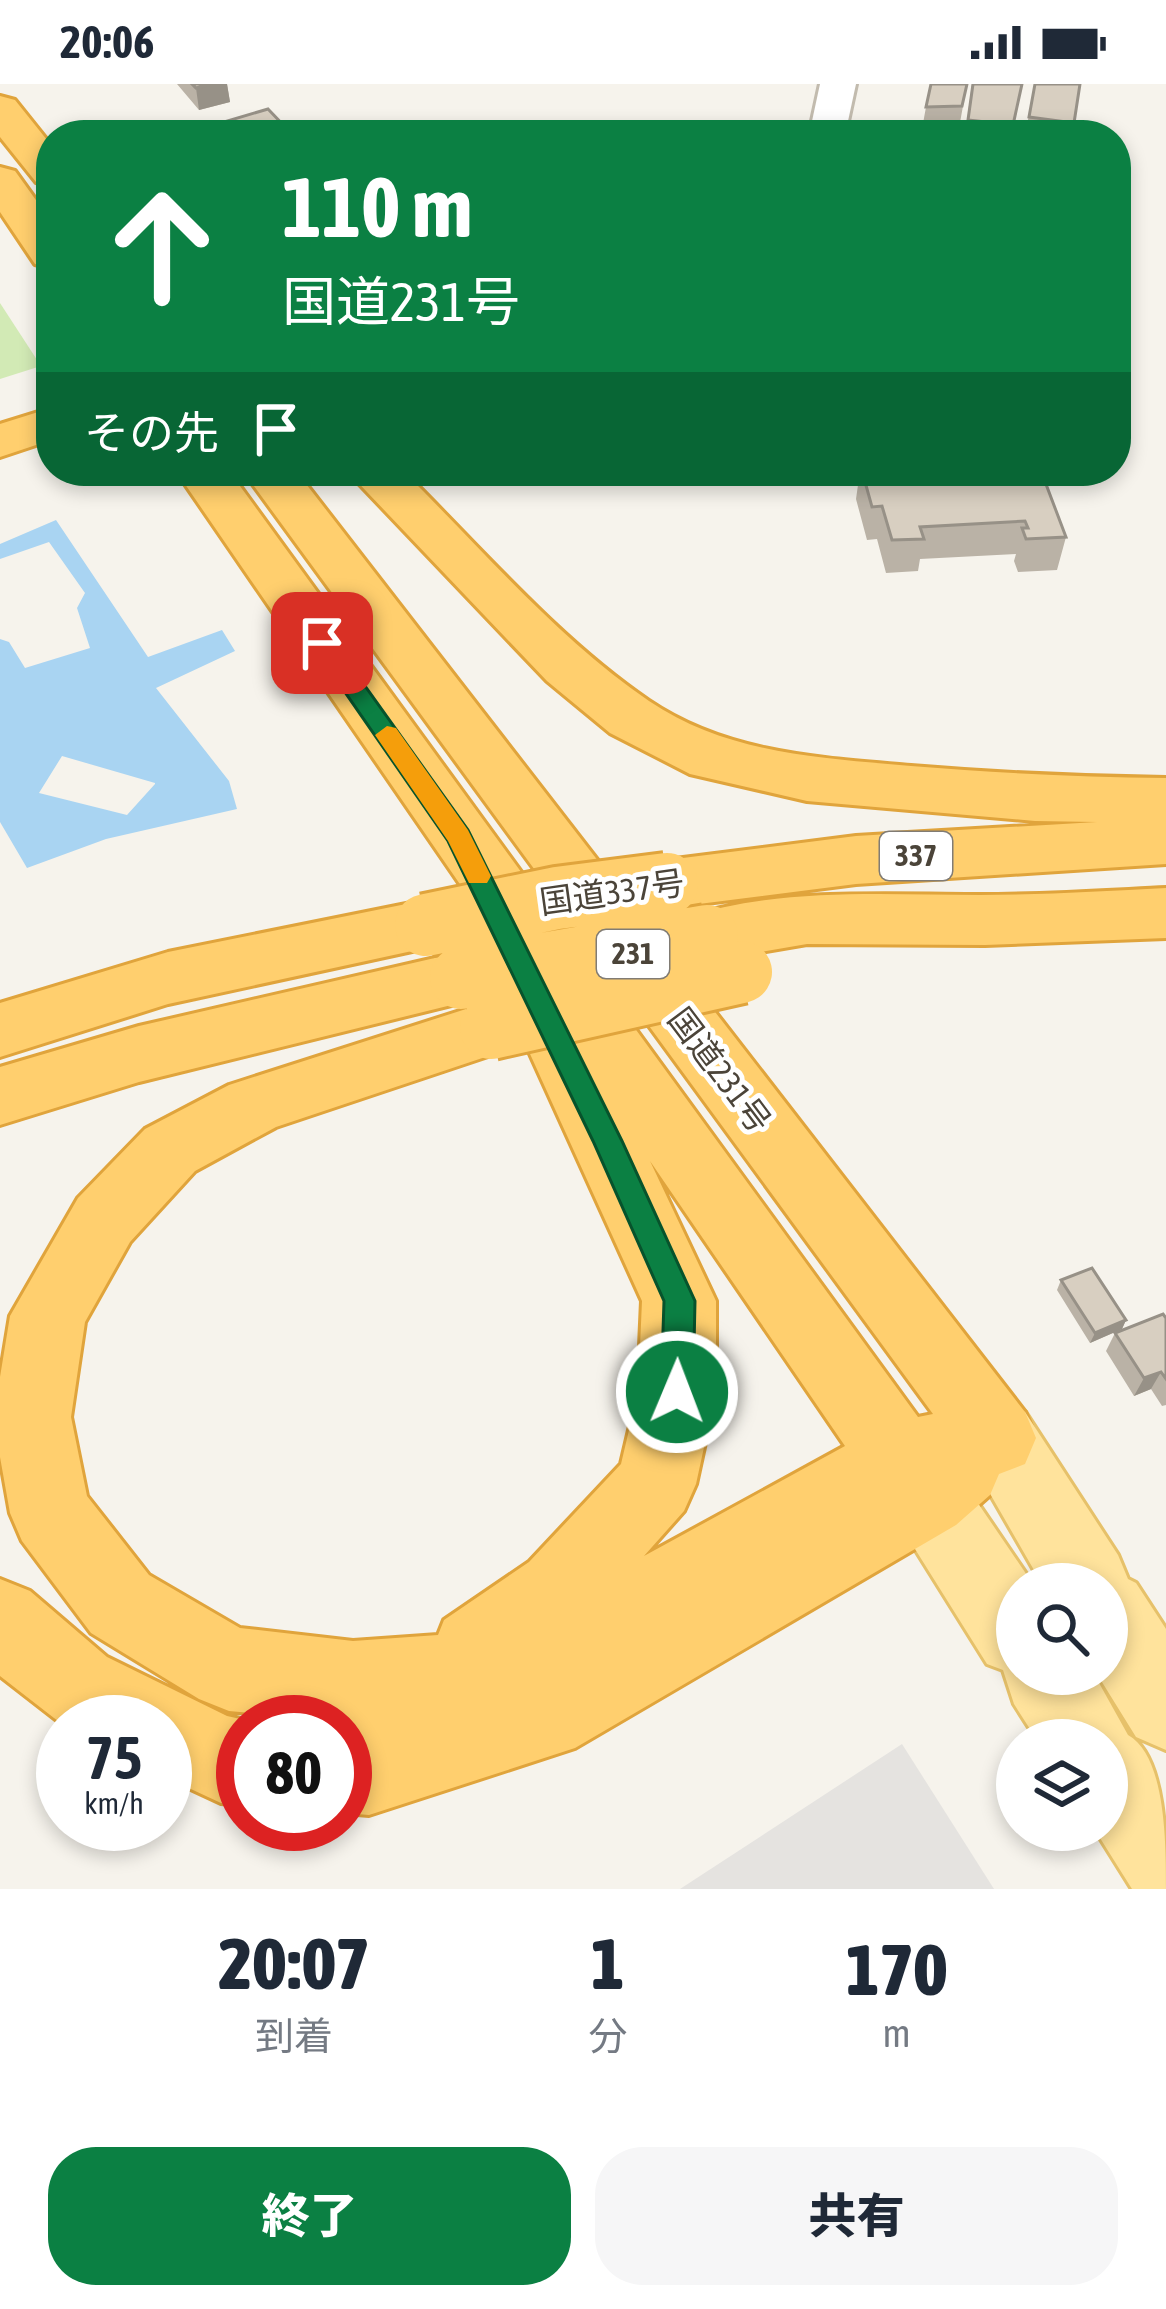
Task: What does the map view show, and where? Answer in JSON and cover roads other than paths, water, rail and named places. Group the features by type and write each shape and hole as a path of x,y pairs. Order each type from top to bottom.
{"highway":[{"path":"0,109 36,151"},
{"path":"0,181 36,233"},
{"path":"0,423 36,411"},
{"path":"0,441 36,428"},
{"name":"231","path":"213,486 459,836 914,1478 584,1635 431,1680 353,1684 230,1669 120,1604 50,1513 32,1417 48,1316 104,1220 170,1150 253,1106 459,977 724,954 985,920 1166,913"},
{"name":"国道231号","path":"280,486 997,1438"},
{"path":"389,486 567,667 631,718 711,759 807,779 1035,799 1166,800"},
{"name":"231","path":"431,1680 558,1591 656,1484 677,1392 679,1301 608,1141 459,836"},
{"name":"国道337号","path":"0,1096 139,1054 459,977 557,898 856,860 1166,842"},
{"name":"国道337号","path":"0,1030 168,978 459,977"},
{"path":"372,1770 545,1718 914,1478 997,1438"},
{"path":"0,1621 77,1687 93,1695"}],"main road":[{"path":"997,1438 1076,1563"},
{"path":"914,1478 996,1602"},
{"path":"1128,1646 1166,1707"},
{"path":"1128,1802 1166,1860"}],"street":[{"path":"830,120 838,84"}],"water":[{"path":"56,520 148,657 222,630 235,651 156,688 229,781 237,809 106,839 27,868 0,822 0,639 9,642 25,668 90,648 77,608 85,593 49,542 0,559 0,544","holes":["62,756 155,783 127,815 39,793"]}]}
